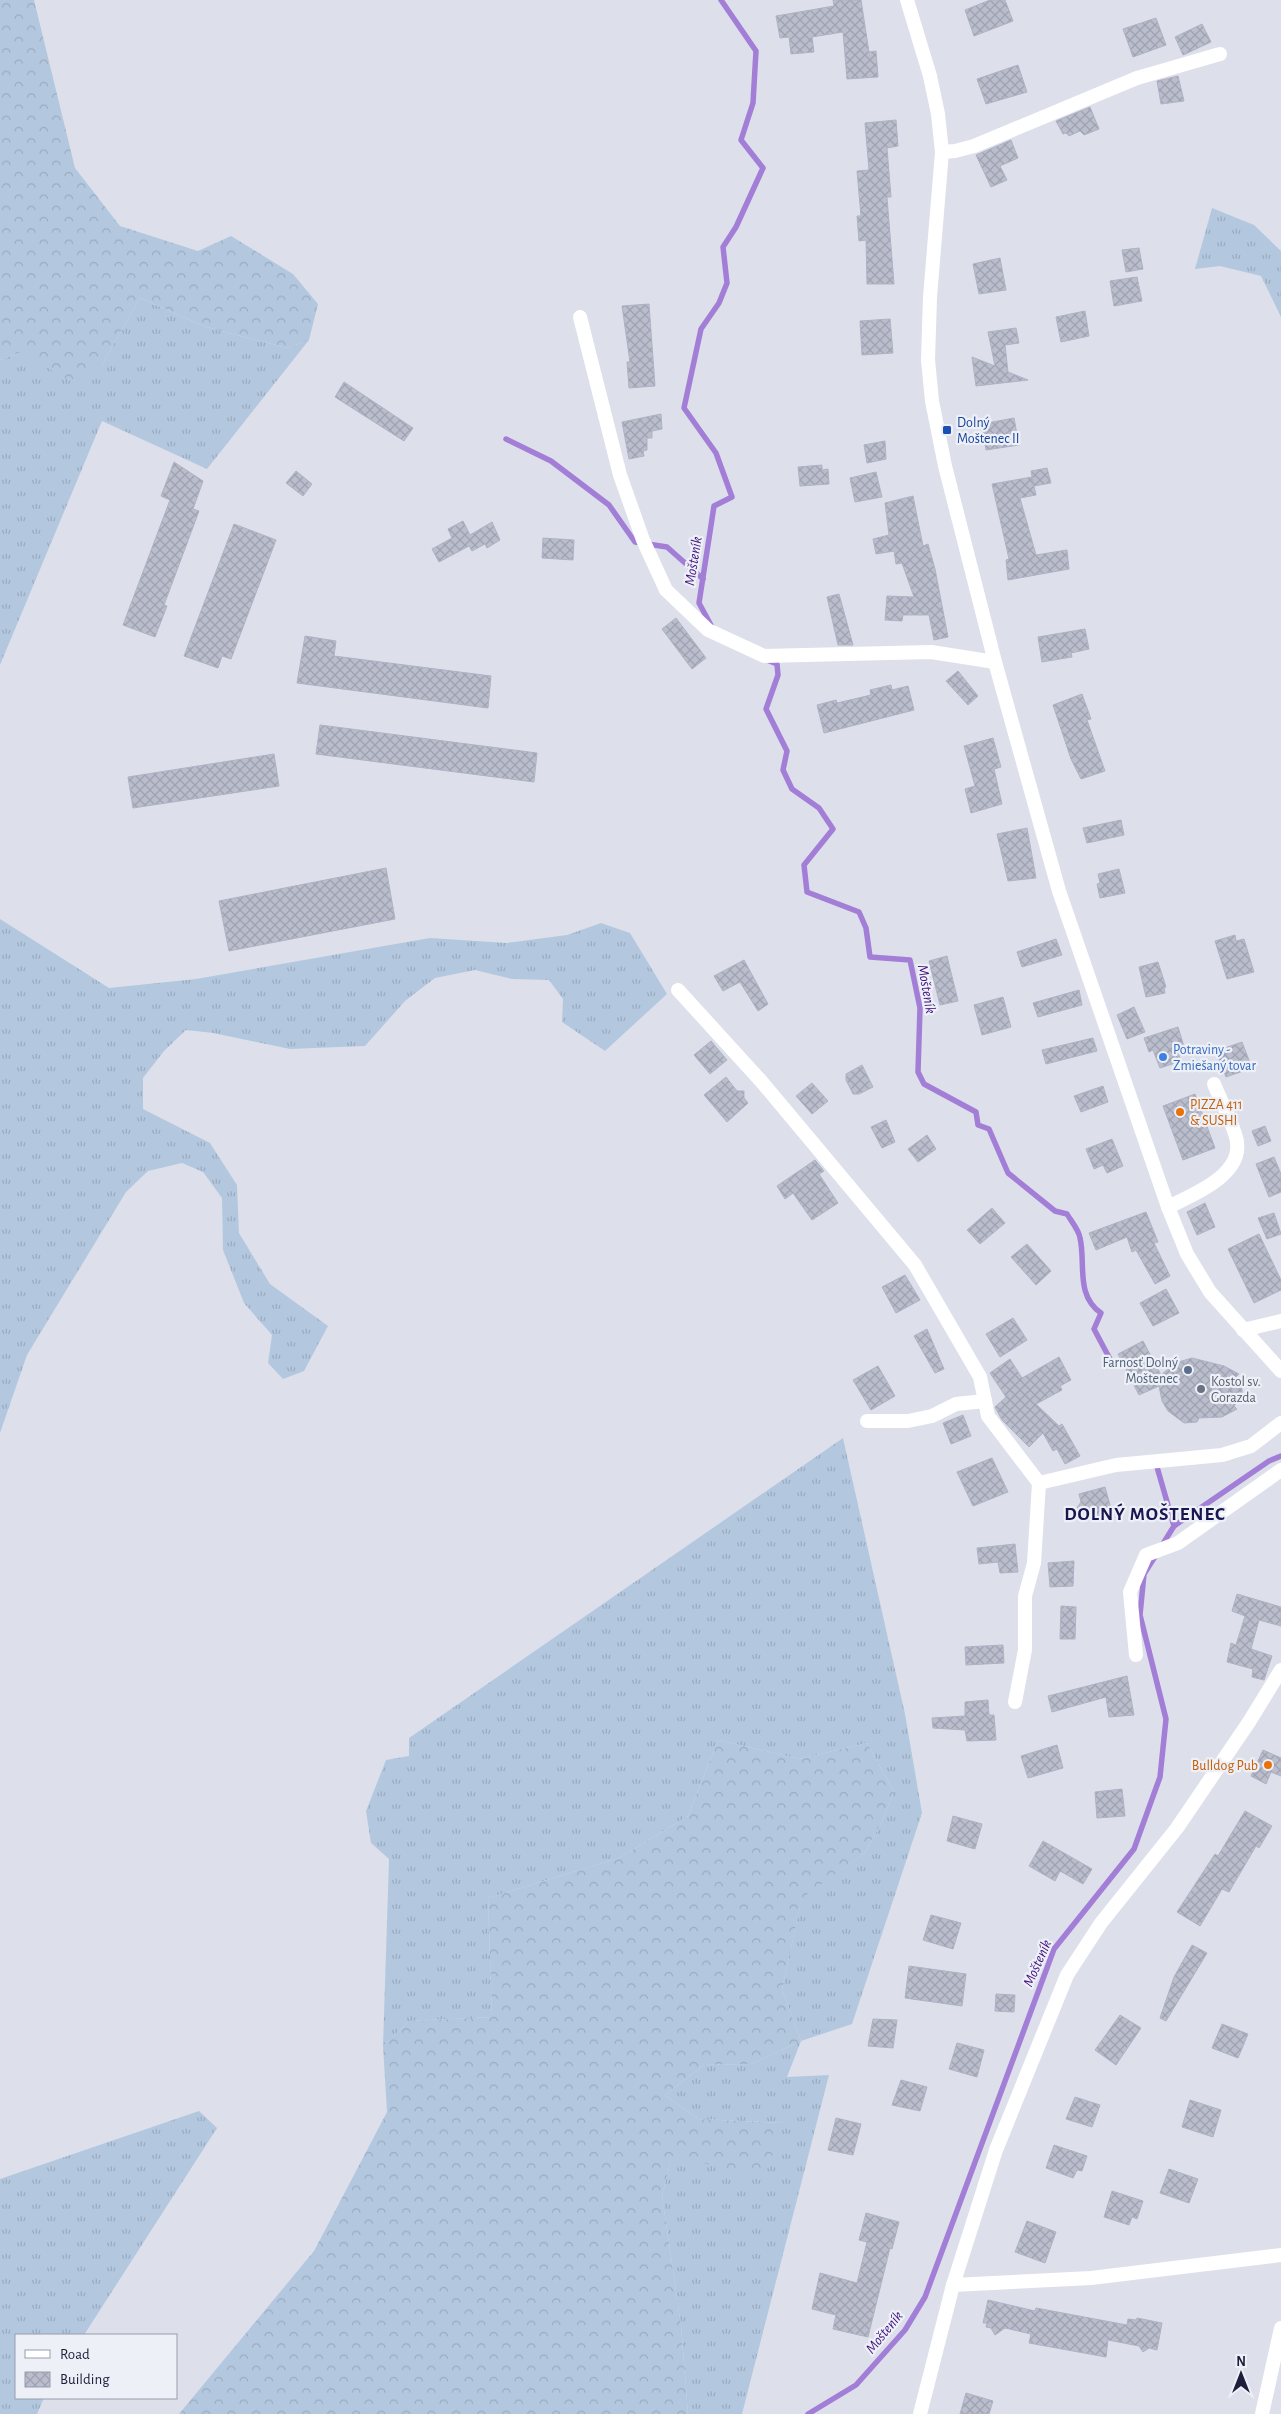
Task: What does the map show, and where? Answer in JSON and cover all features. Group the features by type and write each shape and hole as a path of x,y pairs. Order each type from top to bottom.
{"street":[{"path":"907,0 930,76 938,114 942,152 930,297 928,360 931,387 945,466 995,662 1059,891 1168,1208 1196,1271 1210,1292 1281,1371"},
{"path":"942,152 974,146 1137,78 1220,54"},
{"path":"580,317 620,475 645,544 666,590 708,630 764,656 931,652 995,662"},
{"path":"678,990 761,1081 915,1265 980,1377 988,1416 1039,1483 1034,1563 1025,1596 1025,1650 1015,1702"},
{"path":"1168,1208 1215,1184 1235,1159 1238,1142 1214,1084"},
{"path":"1243,1330 1281,1321"},
{"path":"867,1421 908,1421 932,1416 956,1404 985,1401"},
{"path":"1039,1483 1116,1465 1222,1455 1250,1446 1281,1423"},
{"path":"1136,1655 1130,1592 1146,1555 1178,1543 1281,1470"},
{"path":"920,2414 953,2285 996,2150 1067,1975 1101,1923 1177,1828 1249,1722 1281,1670"},
{"path":"953,2285 1091,2278 1281,2255"},
{"path":"1262,2414 1281,2328"}],"green space":[{"path":"0,0 34,0 75,168 120,226 198,251 231,236 293,274 318,304 309,340 287,348 206,327 140,298 102,365 70,381 21,352 0,360"},
{"path":"1212,208 1254,225 1281,251 1281,317 1261,276 1220,266 1195,269"},
{"path":"140,298 206,327 287,348 309,340 207,469 102,421 0,665 0,360 21,352 102,365"},
{"path":"0,919 109,988 196,979 430,938 507,943 567,935 601,923 630,933 667,994 605,1051 562,1022 563,999 549,980 512,979 475,970 435,978 405,1001 365,1046 290,1049 213,1033 186,1030 164,1051 143,1078 143,1109 210,1143 237,1185 239,1233 270,1284 328,1326 304,1371 283,1379 268,1363 272,1335 244,1303 223,1250 222,1198 203,1172 182,1163 148,1171 126,1192 27,1355 0,1433"},
{"path":"843,1438 905,1714 922,1813 852,2024 801,2041 782,1989 802,1897 865,1853 882,1821 894,1792 867,1743 799,1759 718,1740 688,1816 619,1858 488,1898 492,2017 409,2021 383,2046 389,1859 371,1843 366,1811 386,1760 409,1756 409,1738"},
{"path":"718,1740 799,1759 867,1743 894,1792 882,1821 865,1853 802,1898 782,1989 801,2041 751,2064 704,2065 665,2095 698,2119 785,2123 764,2177 672,2156 662,2196 681,2325 688,2414 179,2414 314,2251 387,2112 383,2046 409,2021 492,2017 488,1898 619,1858 688,1816"},
{"path":"801,2041 787,2077 829,2075 742,2414 688,2414 681,2325 662,2196 672,2155 764,2176 784,2123 698,2119 665,2095 704,2065 751,2064"},
{"path":"199,2111 217,2128 85,2334 15,2334 15,2399 44,2399 37,2414 0,2414 0,2179"}],"building":[{"path":"833,0 861,0 869,52 876,51 878,77 847,79 843,32 812,37 814,52 791,54 789,37 780,38 776,16 834,6"},
{"path":"990,0 1005,0 1013,21 974,36 965,10"},
{"path":"1156,18 1166,45 1133,57 1123,29"},
{"path":"1202,24 1211,42 1183,55 1175,37"},
{"path":"1018,65 1027,92 986,104 977,79"},
{"path":"1178,76 1184,101 1161,104 1157,81"},
{"path":"1090,107 1099,129 1084,135 1080,131 1069,136 1066,133 1063,134 1056,121"},
{"path":"896,120 898,146 887,148 891,197 887,197 894,284 867,284 866,240 859,241 857,216 861,216 857,171 869,170 865,123"},
{"path":"1011,140 1018,158 1000,166 1007,180 991,187 976,155"},
{"path":"1139,248 1143,269 1126,272 1122,250"},
{"path":"1000,258 1006,290 979,294 973,264"},
{"path":"1137,277 1142,301 1114,306 1110,281"},
{"path":"649,304 655,386 629,388 627,362 630,362 622,306"},
{"path":"1085,311 1089,336 1061,342 1056,317"},
{"path":"890,319 893,353 862,355 860,321"},
{"path":"1016,328 1019,343 1005,345 1008,372 1028,380 976,386 972,357 995,366 988,332"},
{"path":"344,382 413,428 404,441 335,397"},
{"path":"661,414 662,429 652,431 652,438 647,438 647,450 643,451 644,456 629,459 622,422"},
{"path":"1014,418 1019,445 986,450 982,424"},
{"path":"885,441 886,459 867,463 864,445"},
{"path":"174,462 203,481 193,509 199,511 164,605 167,606 155,637 123,625 170,500 161,496"},
{"path":"822,465 822,470 828,469 829,484 800,486 798,467"},
{"path":"1047,468 1051,483 1034,486 1036,495 1020,498 1036,555 1067,550 1069,569 1008,580 1006,560 1009,559 992,484 1032,477 1033,482 1031,471"},
{"path":"296,471 312,484 303,496 286,483"},
{"path":"876,472 882,497 855,502 850,478"},
{"path":"913,496 923,546 928,544 935,569 948,637 934,640 929,615 903,615 902,621 885,620 887,596 914,597 902,563 896,564 894,551 876,554 873,539 889,535 885,503"},
{"path":"463,521 470,535 492,522 500,540 487,548 485,544 472,551 469,546 439,562 432,549 452,538 448,529"},
{"path":"234,524 276,540 231,659 222,656 218,668 184,656"},
{"path":"543,538 574,540 573,560 542,558"},
{"path":"839,594 853,645 838,645 827,597"},
{"path":"676,618 706,658 692,669 662,629"},
{"path":"1085,629 1089,649 1071,653 1072,657 1042,662 1038,637"},
{"path":"305,636 336,641 334,656 491,676 488,708 297,683"},
{"path":"958,671 978,696 968,705 946,681"},
{"path":"891,685 892,690 908,686 914,710 824,733 817,705 836,700 837,703 871,695 870,690"},
{"path":"1082,694 1091,719 1087,720 1105,771 1081,779 1071,759 1053,705"},
{"path":"320,725 537,753 534,782 316,754"},
{"path":"993,738 1001,767 994,769 1002,804 971,813 965,789 975,786 964,746"},
{"path":"274,754 279,786 133,808 128,777"},
{"path":"1121,820 1124,835 1087,843 1083,828"},
{"path":"1027,828 1036,878 1008,881 997,834"},
{"path":"386,868 395,919 229,951 219,901"},
{"path":"1119,869 1125,893 1100,898 1097,884 1100,883 1098,874"},
{"path":"1235,935 1236,941 1244,939 1254,972 1227,979 1215,941"},
{"path":"1056,939 1062,955 1022,967 1017,952"},
{"path":"947,956 958,1001 940,1005 929,961"},
{"path":"744,960 768,1004 758,1011 740,982 723,991 714,976"},
{"path":"1158,962 1166,987 1164,988 1165,993 1146,997 1139,967"},
{"path":"1079,990 1082,1005 1038,1017 1033,1003"},
{"path":"1003,997 1011,1027 982,1035 974,1005"},
{"path":"1134,1007 1145,1032 1127,1039 1117,1015"},
{"path":"1178,1027 1186,1053 1179,1055 1181,1061 1160,1068 1153,1050 1149,1052 1144,1038"},
{"path":"1093,1038 1097,1051 1046,1064 1042,1050"},
{"path":"711,1041 727,1060 710,1074 694,1055"},
{"path":"1242,1042 1252,1068 1226,1077 1216,1051"},
{"path":"862,1065 873,1087 859,1094 853,1094 846,1080 846,1074"},
{"path":"726,1077 737,1091 744,1091 744,1098 748,1103 727,1122 704,1095"},
{"path":"812,1083 828,1101 812,1114 796,1096"},
{"path":"1103,1086 1108,1102 1081,1112 1074,1096"},
{"path":"1195,1094 1215,1148 1183,1160 1163,1106"},
{"path":"886,1120 895,1142 882,1148 871,1127"},
{"path":"1265,1126 1271,1141 1258,1146 1252,1131"},
{"path":"927,1135 936,1149 918,1162 908,1149"},
{"path":"1112,1139 1123,1166 1107,1173 1103,1165 1094,1169 1086,1149"},
{"path":"1274,1157 1281,1174 1281,1192 1269,1197 1256,1164"},
{"path":"815,1160 824,1171 819,1174 838,1203 812,1220 793,1193 785,1199 777,1186"},
{"path":"1205,1203 1215,1227 1197,1235 1187,1212"},
{"path":"992,1208 1005,1223 980,1244 967,1230"},
{"path":"1146,1212 1158,1242 1154,1243 1170,1276 1155,1284 1136,1250 1132,1252 1127,1237 1096,1250 1089,1233"},
{"path":"1274,1213 1281,1234 1267,1239 1258,1218"},
{"path":"1259,1234 1281,1280 1281,1290 1254,1303 1228,1249"},
{"path":"1027,1244 1051,1271 1036,1285 1011,1257"},
{"path":"905,1275 920,1300 896,1313 882,1287"},
{"path":"1166,1289 1179,1313 1153,1326 1140,1303"},
{"path":"1013,1318 1027,1340 1000,1357 986,1334"},
{"path":"927,1329 944,1369 935,1373 914,1336"},
{"name":"Kostol sv. Gorazda","path":"1143,1341 1161,1375 1175,1363 1192,1358 1224,1366 1239,1374 1235,1378 1242,1387 1242,1398 1234,1406 1237,1409 1222,1417 1199,1418 1197,1422 1184,1423 1168,1411 1162,1401 1159,1386 1139,1395 1118,1354"},
{"path":"1059,1357 1071,1380 1060,1386 1062,1390 1036,1404 1059,1426 1062,1424 1080,1456 1065,1464 1057,1449 1053,1451 1043,1433 1029,1447 1002,1420 995,1407 1006,1397 990,1373 1010,1359 1022,1378"},
{"path":"878,1366 895,1396 871,1410 853,1380"},
{"path":"963,1415 971,1436 951,1444 943,1423"},
{"path":"992,1458 1008,1492 973,1506 957,1472"},
{"path":"1105,1487 1112,1512 1093,1517 1077,1508 1081,1502 1079,1494"},
{"path":"1015,1544 1018,1572 1000,1573 998,1562 979,1564 977,1548"},
{"path":"1074,1561 1073,1586 1050,1587 1048,1563"},
{"path":"1237,1594 1281,1607 1281,1626 1259,1620 1251,1649 1272,1656 1264,1680 1252,1677 1253,1669 1227,1662 1231,1643 1236,1645 1245,1616 1232,1611"},
{"path":"1061,1606 1076,1607 1075,1639 1060,1639"},
{"path":"1003,1645 1004,1663 966,1665 965,1647"},
{"path":"1127,1676 1134,1715 1109,1717 1106,1697 1052,1712 1048,1696"},
{"path":"988,1700 989,1715 994,1715 996,1740 967,1741 965,1730 933,1728 932,1718 965,1716 965,1702"},
{"path":"1057,1745 1063,1768 1028,1778 1021,1756"},
{"name":"Bulldog Pub","path":"1263,1750 1281,1758 1281,1776 1271,1772 1266,1784 1251,1776"},
{"path":"1122,1789 1125,1816 1097,1818 1095,1792"},
{"path":"1245,1811 1272,1826 1259,1848 1256,1846 1229,1892 1222,1889 1200,1926 1177,1912 1215,1854 1218,1856"},
{"path":"953,1816 982,1824 975,1849 947,1841"},
{"path":"1043,1841 1092,1869 1083,1884 1060,1871 1055,1881 1029,1866"},
{"path":"931,1915 961,1923 953,1949 923,1940"},
{"path":"1192,1945 1207,1953 1166,2021 1160,2018 1174,1977"},
{"path":"909,1966 966,1974 962,2006 905,1998"},
{"path":"996,1994 1015,1995 1014,2012 995,2011"},
{"path":"1120,2015 1141,2028 1116,2065 1095,2050"},
{"path":"873,2019 897,2020 893,2048 868,2046"},
{"path":"1222,2024 1248,2034 1238,2058 1212,2048"},
{"path":"957,2043 984,2050 977,2077 949,2069"},
{"path":"901,2080 927,2087 920,2111 892,2105"},
{"path":"1075,2097 1100,2105 1092,2127 1066,2119"},
{"path":"1190,2100 1221,2110 1213,2137 1182,2127"},
{"path":"836,2118 861,2124 853,2155 828,2150"},
{"path":"1054,2145 1087,2156 1082,2171 1077,2170 1073,2178 1046,2168"},
{"path":"1169,2169 1198,2179 1189,2203 1160,2193"},
{"path":"1112,2191 1143,2201 1137,2219 1132,2217 1129,2225 1104,2217"},
{"path":"866,2213 899,2222 892,2249 890,2248 868,2337 833,2329 836,2315 812,2309 820,2273 857,2283 867,2242 859,2240"},
{"path":"1027,2221 1056,2232 1045,2263 1015,2252"},
{"path":"988,2300 1035,2311 1036,2308 1127,2325 1128,2319 1136,2320 1137,2318 1162,2323 1157,2350 1149,2348 1143,2352 1139,2346 1108,2340 1106,2357 1029,2343 1031,2334 1005,2328 995,2335 991,2328 986,2327 987,2323 983,2323"},
{"path":"966,2393 993,2401 989,2414 960,2414"}],"waterway":[{"name":"Mošteník","path":"713,629 699,603 714,506 732,497 716,453 684,408 701,329 719,303 727,283 723,247 736,227 763,168 741,140 753,103 756,51 721,0"},
{"path":"506,439 551,461 609,505 635,542 667,547 703,579"},
{"name":"Mošteník","path":"767,660 777,664 778,675 766,709 787,751 783,770 792,789 819,808 833,829 804,865 807,892 859,912 866,928 870,957 910,960 920,1008 918,1072 924,1084 976,1112 978,1125 989,1129 1008,1173 1055,1211 1067,1214 1079,1235 1082,1248 1083,1278 1088,1297 1093,1306 1101,1313 1094,1329 1111,1361"},
{"path":"1174,1526 1269,1461 1281,1456"},
{"name":"Mošteník","path":"1157,1467 1174,1526 1161,1547"},
{"name":"Mošteník","path":"808,2414 856,2385 905,2330 925,2297 1054,1949 1134,1849 1160,1777 1166,1719 1140,1615 1144,1574 1156,1555"}],"place":[{"name":"Dolný Moštenec II","path":"947,430"},
{"name":"Potraviny - Zmiešaný tovar","path":"1163,1057"},
{"name":"PIZZA 411 & SUSHI","path":"1180,1112"},
{"name":"Farnosť Dolný Moštenec","path":"1188,1370"},
{"name":"Kostol sv. Gorazda","path":"1201,1389"},
{"name":"Bulldog Pub","path":"1268,1765"}],"district":[{"name":"DOLNÝ MOŠTENEC","path":"1145,1513"}]}
